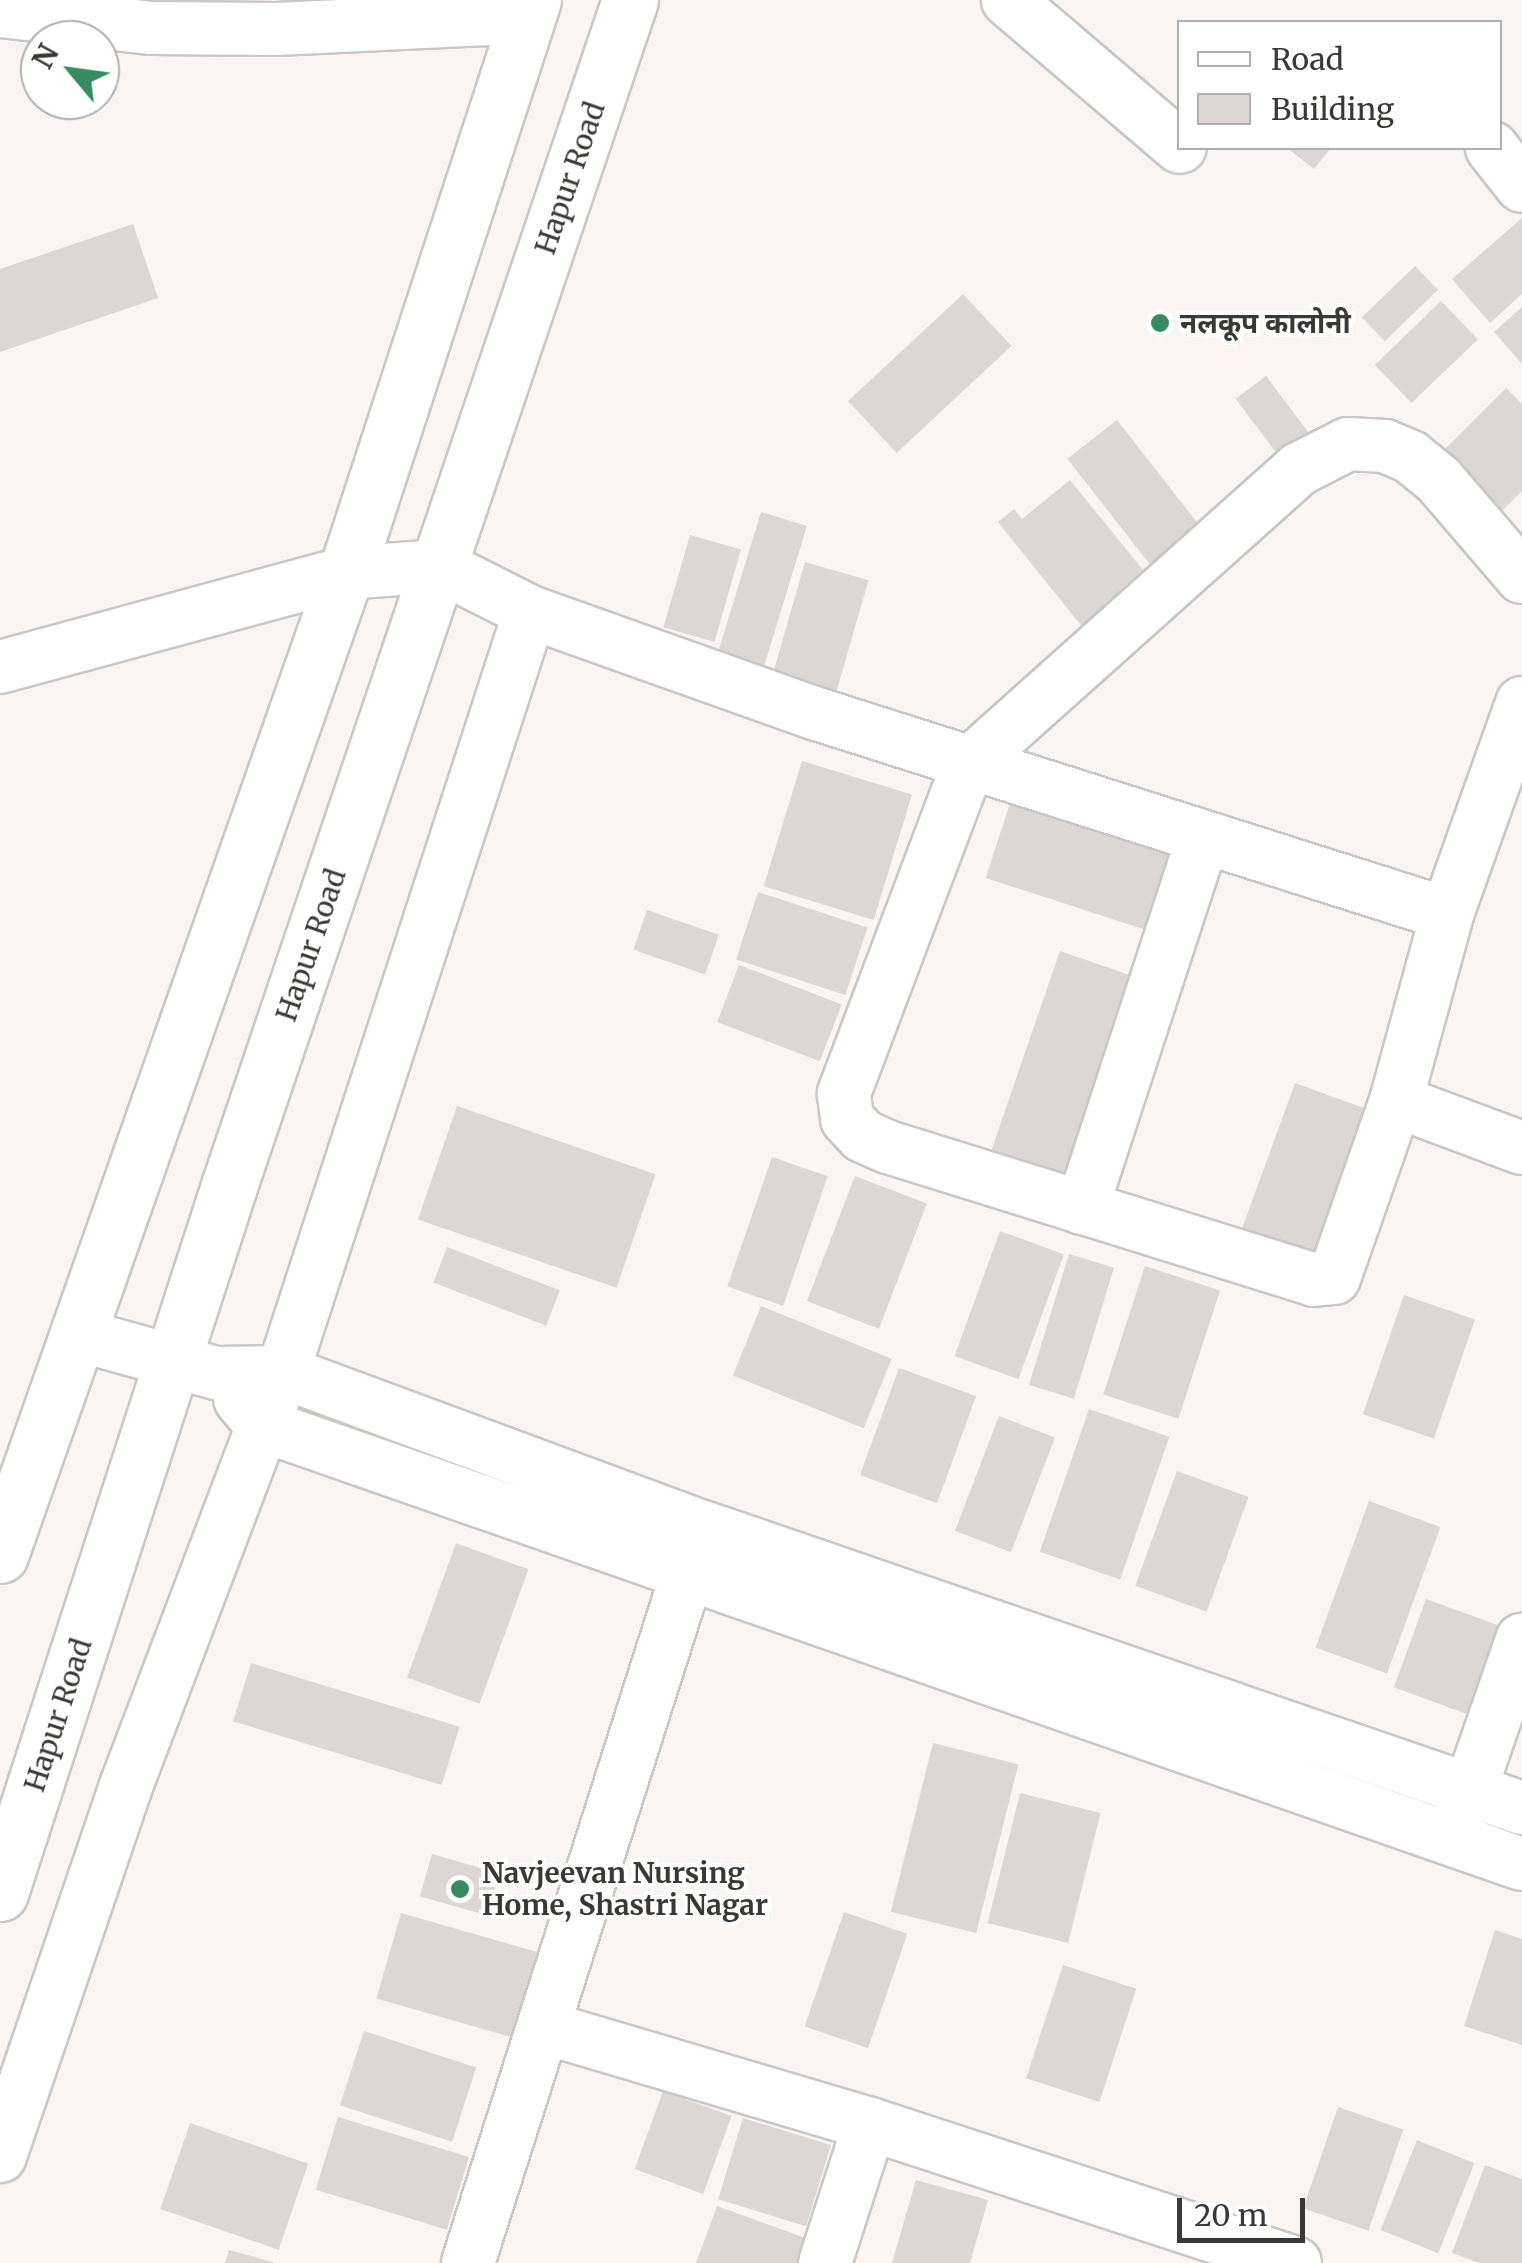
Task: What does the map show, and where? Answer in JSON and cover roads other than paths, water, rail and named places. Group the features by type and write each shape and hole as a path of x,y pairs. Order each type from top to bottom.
{"main road":[{"name":"Hapur Road","path":"0,1893 194,1367 439,566 630,0"},
{"path":"0,1555 346,574 530,8"}],"street":[{"path":"1008,0 1177,144"},
{"path":"0,11 74,10 277,29 530,8"},
{"path":"1494,150 1522,186"},
{"path":"1522,577 1439,480 1411,457 1385,446 1348,444 1299,468 968,765 844,1094 847,1118 863,1136 888,1146 1314,1280 1334,1278 1396,1101 1447,914 1522,703"},
{"path":"0,667 346,574 439,566 530,612 968,765 1447,914"},
{"path":"0,2156 126,1786 283,1372 530,612"},
{"path":"1082,1208 1203,838"},
{"path":"1396,1101 1522,1148"},
{"path":"79,1335 194,1367 283,1372 694,1551 1452,1842 1522,1864"},
{"path":"194,1367 262,1425 1210,1697 1522,1808"},
{"path":"468,2263 546,2028 694,1551"},
{"path":"1452,1842 1522,1640"},
{"path":"546,2028 870,2124 1296,2263"},
{"path":"824,2263 870,2124"}],"place":[{"name":"नलकूप कालोनी","path":"1160,323"},
{"name":"Navjeevan Nursing Home, Shastri Nagar","path":"460,1889"}]}
